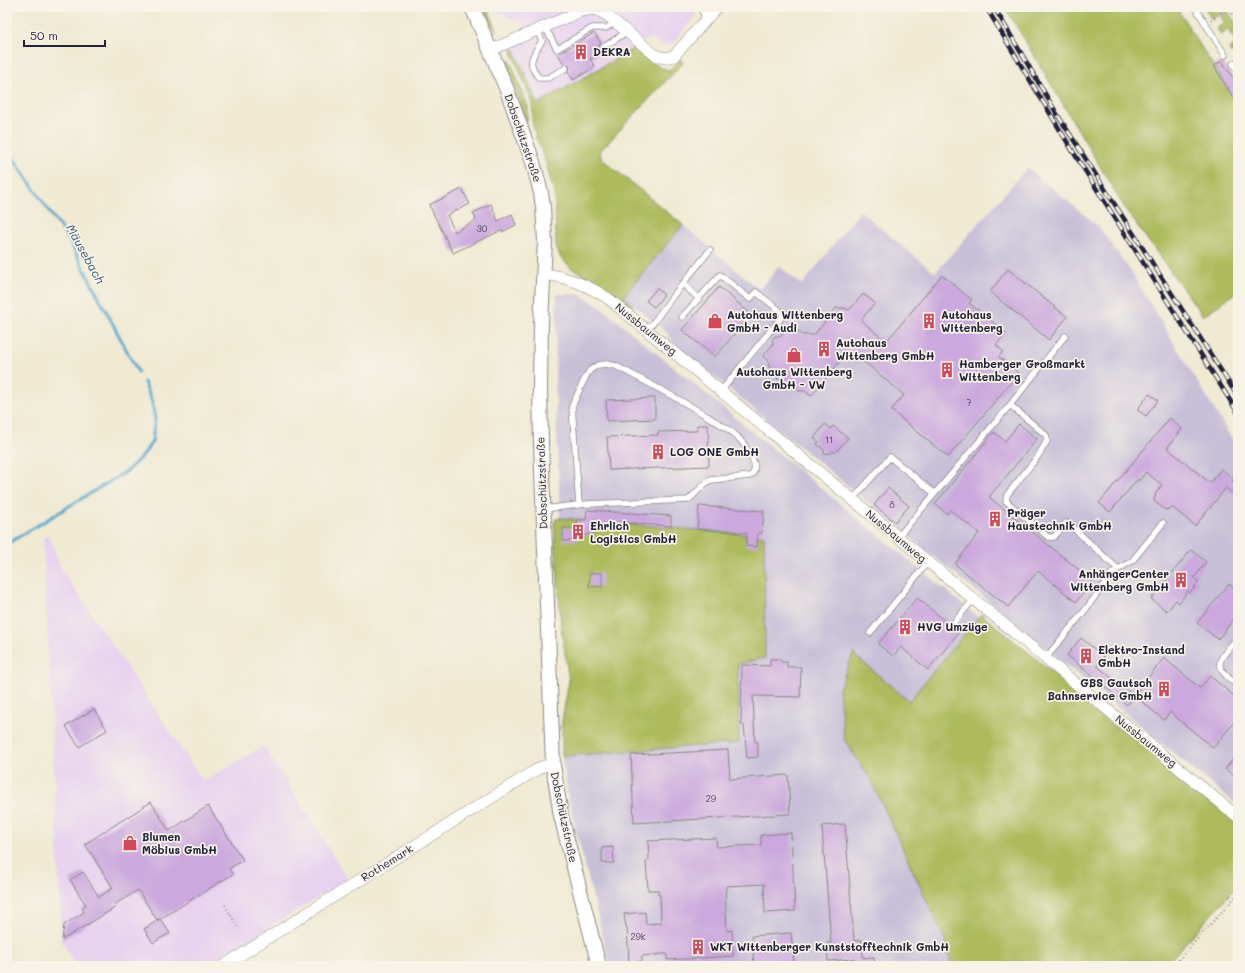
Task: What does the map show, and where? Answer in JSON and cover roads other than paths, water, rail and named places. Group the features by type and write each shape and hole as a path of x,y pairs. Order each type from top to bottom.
{"street":[{"name":"Dobschützstraße","path":"472,7 491,50 516,115 538,178 541,193 545,227 540,386 543,509 553,765 561,816 599,966"},
{"path":"491,50 581,11 597,8 655,55 664,58 674,56 717,7"},
{"name":"Nussbaumweg","path":"544,274 571,279 589,287 609,299 1238,817"},
{"name":"Rothemark","path":"223,966 531,772 543,766 553,765"}],"lane":[{"path":"700,7 706,20"},
{"path":"1195,7 1225,55"},
{"path":"541,29 557,49 592,28 606,28 616,22"},
{"path":"541,29 542,41 531,58 532,70 539,78 548,78 566,68"},
{"path":"603,47 627,32"},
{"path":"1238,61 1233,64 1238,71"},
{"path":"648,330 710,250"},
{"path":"682,317 720,275 750,299 756,292 784,314 721,391"},
{"path":"683,284 699,299"},
{"path":"898,538 1010,404 1064,336"},
{"path":"543,509 579,505 688,500 711,480 753,475 755,471 754,465 750,454 742,441 732,432 680,399 616,366 606,364 598,365 590,370 586,376 572,406 579,505"},
{"path":"1010,404 1046,435 1047,441 1038,456 1007,495 1006,501 1048,537 1054,537 1066,523 1070,525 1118,569"},
{"path":"852,500 890,456 934,494"},
{"path":"1045,659 1086,609 1112,573 1132,561 1163,523"},
{"path":"870,633 928,562"},
{"path":"951,626 973,600"},
{"path":"1238,637 1221,659 1219,664 1221,670 1238,686"}],"waterway":[{"name":"Mäusebach","path":"7,149 70,242 138,372"},
{"name":"Mäusebach","path":"7,544 127,471 143,455 152,442 155,419 152,402 144,382"}],"railway":[{"path":"986,7 1072,150 1238,413"},
{"path":"994,7 1057,114 1238,397"}],"place":[{"name":"DEKRA","path":"581,52"},
{"name":"Autohaus Wittenberg GmbH - Audi","path":"715,321"},
{"name":"Autohaus Wittenberg","path":"929,321"},
{"name":"Autohaus Wittenberg GmbH","path":"824,349"},
{"name":"Autohaus Wittenberg GmbH - VW","path":"794,355"},
{"name":"Hamberger Großmarkt Wittenberg","path":"947,370"},
{"name":"LOG ONE GmbH","path":"658,452"},
{"name":"Präger Haustechnik GmbH","path":"995,519"},
{"name":"Ehrlich Logistics GmbH","path":"578,532"},
{"name":"AnhängerCenter Wittenberg GmbH","path":"1181,580"},
{"name":"HVG Umzüge","path":"905,627"},
{"name":"Elektro-Instand GmbH","path":"1086,656"},
{"name":"GBS Gautsch Bahnservice GmbH","path":"1164,689"},
{"name":"Blumen Möbius GmbH","path":"130,843"},
{"name":"WKT Wittenberger Kunststofftechnik GmbH","path":"698,947"}]}
